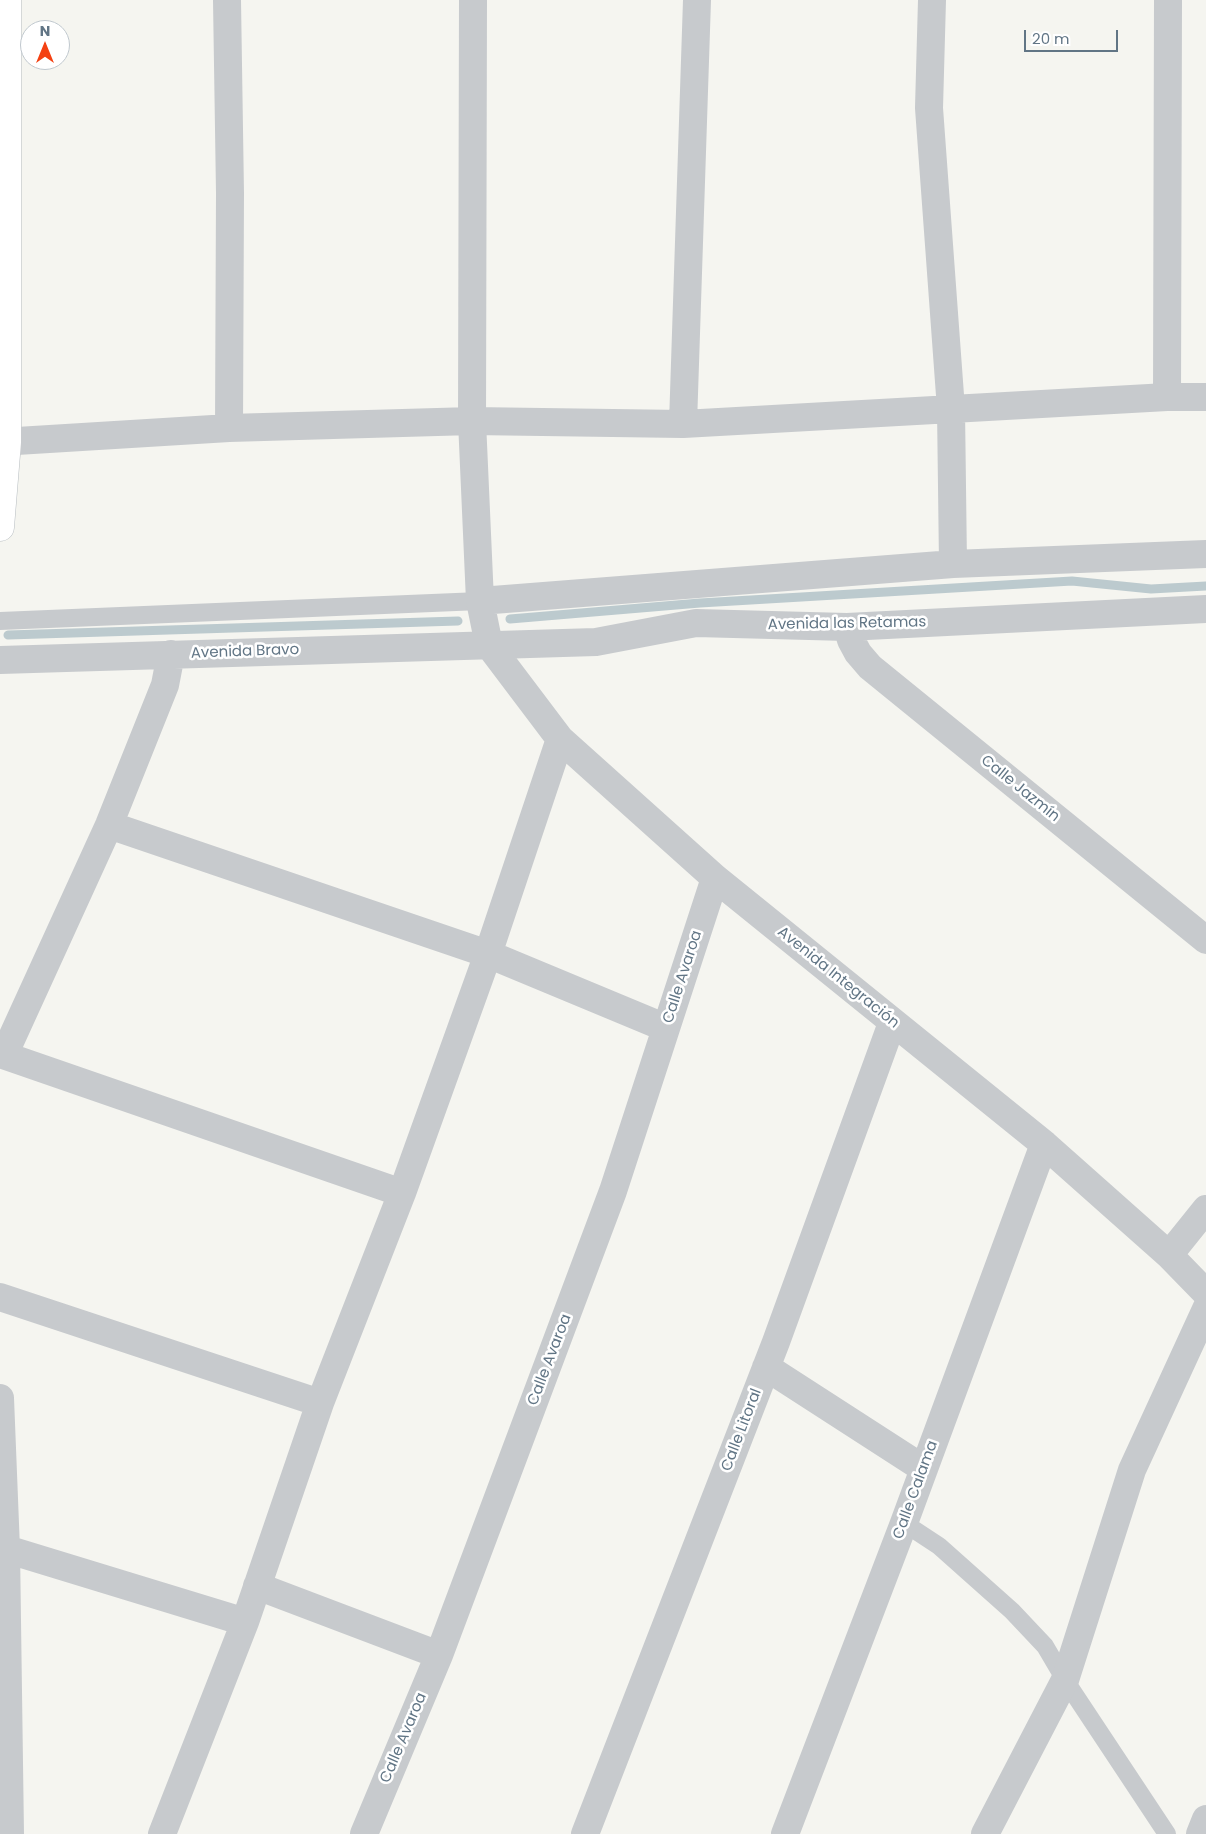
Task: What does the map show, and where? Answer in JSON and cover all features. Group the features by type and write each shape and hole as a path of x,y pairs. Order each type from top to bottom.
{"street":[{"path":"0,527 4,442 7,0"},
{"path":"227,0 230,184 229,428"},
{"path":"473,0 472,421 480,601 489,644"},
{"path":"683,424 697,0"},
{"path":"932,0 929,108 951,409 953,564"},
{"path":"1167,397 1168,0"},
{"path":"4,442 229,428 472,421 683,424 1167,397 1206,397"},
{"path":"480,601 953,564 1206,554"},
{"name":"Avenida las Retamas","path":"489,644 596,642 696,623 847,628 1204,615"},
{"name":"Calle Jazmín","path":"847,628 858,653 870,667 1206,940"},
{"name":"Avenida Bravo","path":"0,660 489,644"},
{"name":"Avenida Integración","path":"489,644 560,739 715,878 1044,1144 1168,1255 1206,1293"},
{"path":"171,654 165,685 109,825 2,1055 402,1193"},
{"path":"162,1834 245,1622 320,1403 402,1193 488,954 560,739"},
{"path":"109,825 488,954 666,1028"},
{"name":"Calle Avaroa","path":"364,1834 439,1655 614,1191 715,878"},
{"name":"Calle Litoral","path":"585,1834 766,1367 892,1023"},
{"name":"Calle Calama","path":"785,1834 904,1523 1044,1144"},
{"path":"1168,1255 1206,1209"},
{"path":"0,1297 320,1403"},
{"path":"985,1834 1065,1680 1132,1470 1206,1309"},
{"path":"766,1367 924,1469"},
{"path":"0,1398 6,1549 5,1807 10,1834"},
{"path":"6,1549 245,1622"},
{"path":"257,1586 439,1655"},
{"path":"1200,1834 1206,1819"}],"lane":[{"path":"0,622 480,601"},
{"path":"904,1523 924,1534 939,1546 1012,1612 1045,1646 1065,1680 1166,1834"}],"waterway":[{"path":"510,619 700,603 1072,581 1151,589 1206,586"},
{"path":"8,635 458,621"}]}
